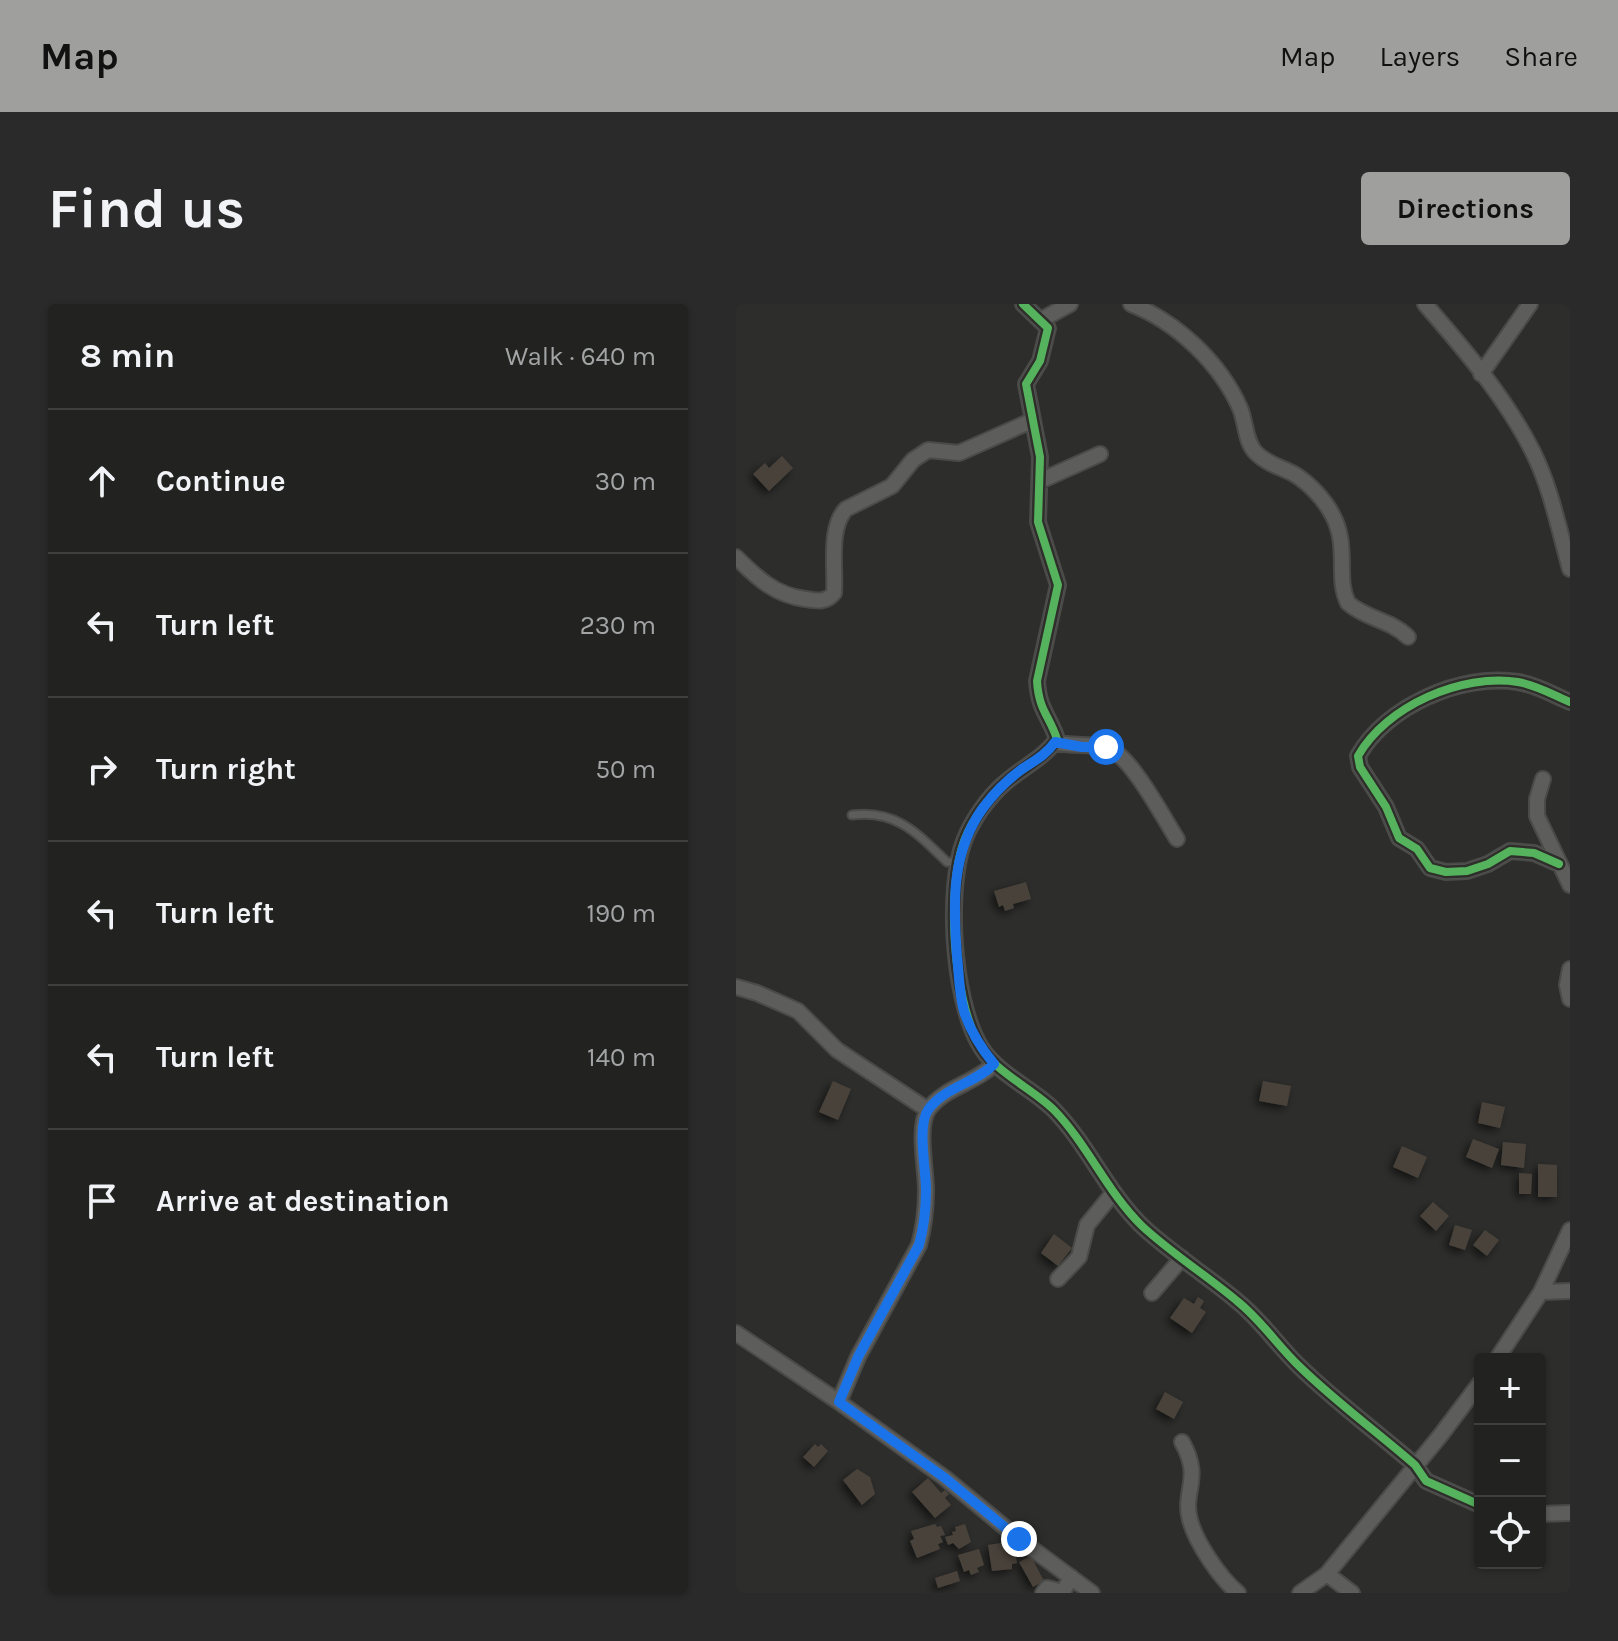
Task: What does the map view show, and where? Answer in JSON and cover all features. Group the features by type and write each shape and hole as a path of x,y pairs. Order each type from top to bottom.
{"street":[{"path":"1023,304 1048,328 1040,361 1026,384 1040,457 1038,522 1058,585 1037,681 1038,698 1044,717 1057,739 1048,752 1003,784 982,809 965,839 958,862 954,911 964,1010 979,1045 994,1064 1055,1111 1141,1225 1239,1302 1316,1382 1415,1465 1426,1481 1474,1502"},
{"path":"1041,320 1070,304"},
{"path":"1131,304 1171,324 1194,345 1233,394 1255,452 1305,482 1332,514 1343,542 1342,584 1348,603 1398,626 1408,637"},
{"path":"1425,304 1481,374 1533,452 1547,487 1570,569"},
{"path":"1481,374 1530,304"},
{"path":"736,557 779,593 815,601 829,599 834,593 837,528 840,515 846,509 892,486 913,460 928,450 959,453 1031,421"},
{"path":"1040,481 1100,454"},
{"path":"1559,864 1534,853 1510,851 1488,864 1467,871 1446,872 1430,868 1417,849 1399,838 1386,807 1360,767 1358,756 1364,745 1386,723 1433,695 1459,684 1486,680 1519,682 1570,702"},
{"path":"1055,742 1106,747 1123,757 1177,839"},
{"path":"1543,779 1537,799 1537,816 1569,882"},
{"path":"1570,969 1567,985 1570,999"},
{"path":"736,987 798,1011 837,1050 928,1110"},
{"path":"839,1402 858,1357 919,1245 924,1225 923,1138 928,1110 994,1064"},
{"path":"1058,1279 1079,1257 1087,1225 1114,1192"},
{"path":"1501,1353 1541,1292 1570,1230"},
{"path":"1152,1293 1182,1258"},
{"path":"1541,1292 1570,1291"},
{"path":"736,1333 945,1478 1019,1539 1092,1593"},
{"path":"1300,1593 1327,1574 1474,1391"},
{"path":"1182,1442 1193,1469 1189,1520 1224,1580 1238,1593"},
{"path":"1546,1514 1570,1513"},
{"path":"1327,1574 1352,1593"},
{"path":"1043,1593 1047,1588 1063,1592 1071,1577"}],"lane":[{"path":"852,815 880,814 893,819 905,825 947,862 958,862"}],"building":[{"path":"782,456 793,468 769,491 753,474 765,463 769,468"},
{"path":"1026,882 1031,899 1013,904 1014,908 1005,911 1003,905 999,907 994,891"},
{"path":"833,1081 851,1089 838,1120 819,1112"},
{"path":"1263,1081 1291,1086 1287,1106 1259,1101"},
{"path":"1482,1102 1505,1107 1500,1128 1478,1123"},
{"path":"1473,1139 1499,1149 1492,1168 1466,1157"},
{"path":"1503,1142 1526,1144 1524,1168 1501,1165"},
{"path":"1402,1146 1427,1157 1418,1178 1393,1167"},
{"path":"1538,1164 1557,1165 1557,1197 1538,1197"},
{"path":"1519,1173 1532,1174 1531,1194 1519,1194"},
{"path":"1433,1202 1449,1216 1436,1231 1420,1216"},
{"path":"1455,1225 1472,1230 1465,1250 1449,1245"},
{"path":"1485,1230 1499,1240 1487,1256 1473,1245"},
{"path":"1054,1234 1072,1248 1058,1266 1041,1253"},
{"path":"1198,1297 1204,1301 1200,1308 1206,1312 1192,1333 1170,1318 1184,1298 1194,1304"},
{"path":"1165,1392 1183,1402 1174,1419 1156,1409"},
{"path":"815,1444 818,1447 821,1444 828,1451 814,1467 803,1457"},
{"path":"857,1469 870,1477 875,1494 862,1505 843,1480"},
{"path":"928,1478 941,1493 945,1490 949,1494 945,1498 951,1505 935,1518 912,1492"},
{"path":"935,1524 941,1526 945,1535 940,1536 943,1542 938,1544 940,1549 917,1558 910,1541 914,1539 911,1531"},
{"path":"965,1524 971,1542 959,1549 953,1543 948,1545 945,1537 953,1535 955,1527"},
{"path":"1007,1542 1008,1552 1015,1551 1017,1563 1012,1564 1012,1569 992,1571 988,1545"},
{"path":"979,1549 984,1565 977,1568 979,1572 971,1575 969,1570 964,1572 958,1555"},
{"path":"1031,1556 1044,1581 1033,1587 1019,1562"},
{"path":"957,1571 960,1581 938,1588 935,1578"}],"cycle path":[{"path":"1023,304 1048,328 1040,361 1026,384 1040,457 1038,522 1058,585 1037,681 1042,706 1057,739 1046,752 993,794 964,841 958,862 954,914 958,971 969,1022 978,1042 993,1062 1045,1102 1066,1124 1118,1198 1142,1226 1246,1308 1300,1367 1415,1465 1426,1481 1474,1502"},
{"path":"1559,864 1534,853 1510,851 1488,864 1467,871 1446,872 1430,868 1417,849 1399,838 1386,807 1360,767 1358,756 1387,722 1406,708 1450,688 1473,683 1518,682 1570,702"}],"route":[{"path":"1019,1539 945,1478 839,1402 858,1357 919,1245 924,1225 923,1138 928,1110 962,1083 994,1064 979,1045 964,1010 959,975 954,911 958,862 965,839 982,809 1003,784 1048,752 1055,742 1106,747"}]}
